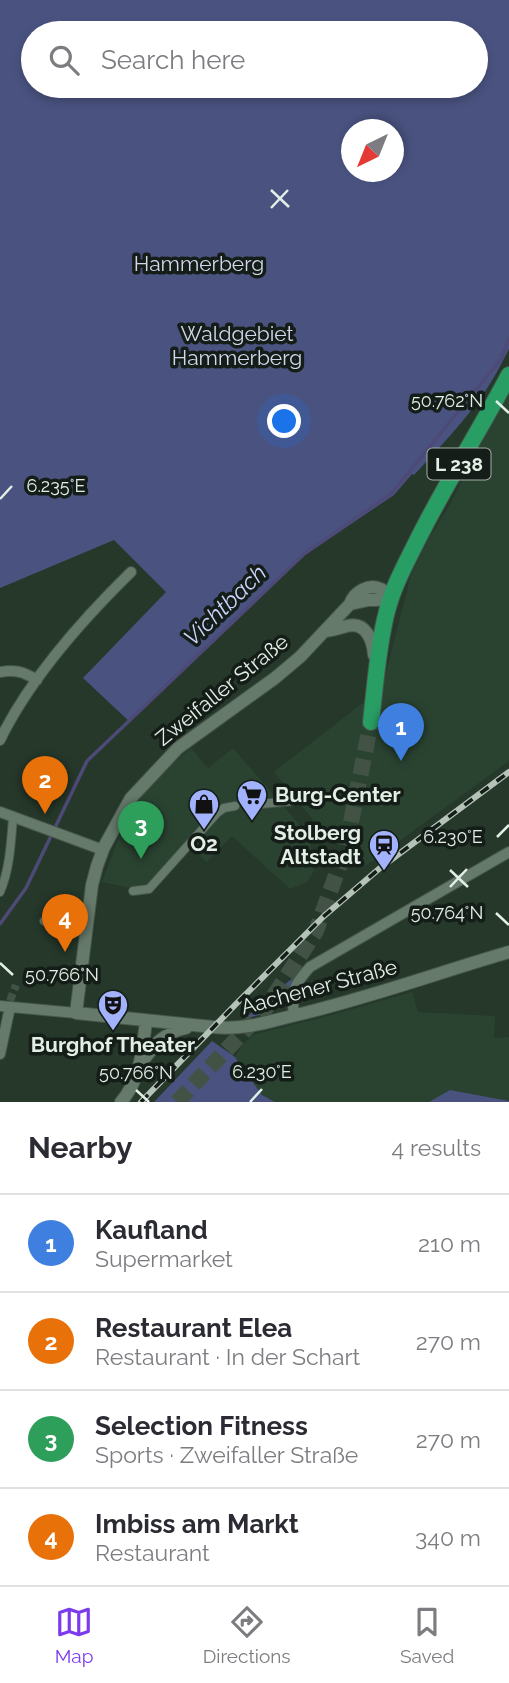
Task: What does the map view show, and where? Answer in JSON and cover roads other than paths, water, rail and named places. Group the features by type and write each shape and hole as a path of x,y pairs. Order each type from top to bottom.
{"main road":[{"name":"L 238","path":"372,722 386,615 391,598 422,531 509,375"}],"street":[{"path":"0,740 37,680 95,608 131,572"},
{"name":"Zweifaller Straße","path":"76,1013 92,886 97,866 131,798 178,748 300,657 350,604 379,602 391,598"},
{"path":"325,631 356,625 369,634 373,642 377,674"},
{"path":"0,671 24,672 37,680"},
{"path":"250,805 292,801"},
{"path":"133,891 149,889 217,813 224,807 235,806"},
{"path":"0,812 103,850"},
{"path":"0,892 9,858 13,817"},
{"path":"294,1016 292,995 298,980 310,967 509,852"},
{"path":"72,929 86,933"},
{"name":"Aachener Straße","path":"7,1005 146,1022 245,1028 346,1003 509,952"},
{"path":"0,1054 7,1005"},
{"path":"121,1102 136,1080 146,1022"},
{"path":"140,1066 156,1043 172,1031 195,1026"}],"waterway":[{"name":"Vichtbach","path":"0,924 26,888 87,761 304,554 392,493 501,359 509,339"}],"tunnel":[{"path":"177,1102 266,1008 316,931 346,847 371,722"},
{"path":"52,924 72,929"},
{"path":"10,1001 16,985"}],"railway":[{"path":"141,1102 324,916 380,868 509,772"}],"place":[{"name":"Kaufland","path":"401,761"},
{"name":"Restaurant Elea","path":"45,814"},
{"name":"Burg-Center","path":"252,822"},
{"name":"O2","path":"204,831"},
{"name":"Selection Fitness","path":"141,859"},
{"name":"Stolberg Altstadt","path":"384,872"},
{"name":"Imbiss am Markt","path":"65,952"},
{"name":"Burghof Theater","path":"113,1032"}],"park label":[{"name":"Hammerberg","path":"199,264"},
{"name":"Waldgebiet Hammerberg","path":"237,346"}]}
